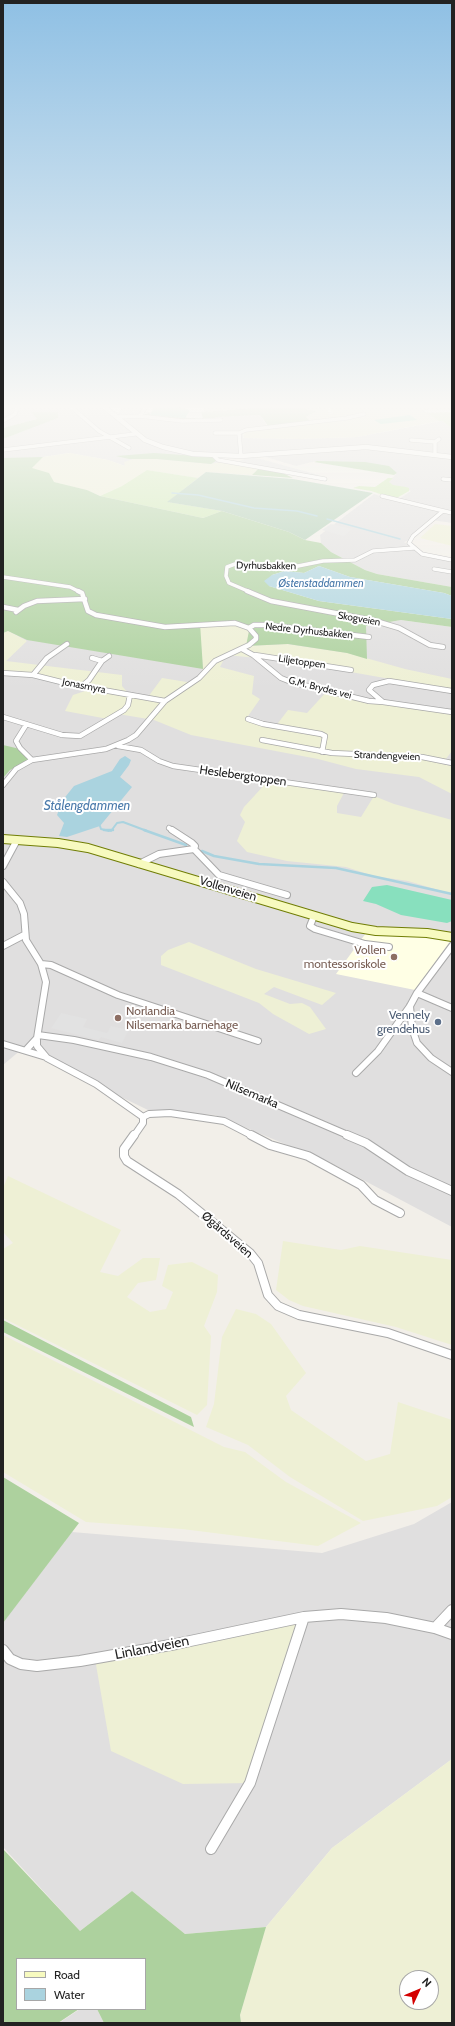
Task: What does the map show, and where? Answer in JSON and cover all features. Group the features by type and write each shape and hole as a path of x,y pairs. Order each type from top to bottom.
{"main road":[{"name":"Vollenveien","path":"3,840 17,840 84,847 139,864 189,877 314,916 368,930 427,933 452,937"}],"street":[{"path":"396,500 452,513"},
{"path":"443,511 413,536 409,542 414,548 429,556 452,560"},
{"name":"Dyrhusbakken","path":"271,601 229,583 226,576 227,566 242,563 298,566 323,561 355,560 373,551 414,548"},
{"path":"434,569 452,572"},
{"path":"3,577 62,585 78,590 84,596 88,611 91,613 154,625 177,627 226,623 249,628 255,633 256,640 242,649 215,661 199,678 165,701 136,735 116,745 88,752 44,757 32,760 16,769 3,785"},
{"path":"3,607 17,611 37,601 85,599"},
{"name":"Skogveien","path":"271,601 376,621 399,628 430,645 443,647"},
{"name":"Nedre Dyrhusbakken","path":"249,628 254,625 268,625 369,637"},
{"path":"32,675 47,658 67,644"},
{"name":"G.M. Brydes vei","path":"242,649 253,655 282,678 290,682 300,683 368,701 452,712"},
{"name":"Liljetoppen","path":"253,655 351,670"},
{"path":"82,686 89,680 102,661 110,656"},
{"path":"92,658 102,661"},
{"name":"Jonasmyra","path":"3,673 32,675 82,686 165,701"},
{"name":"G.M. Brydes vei","path":"383,702 369,690 371,686 389,681 422,685 452,691"},
{"path":"3,717 62,735 80,736 124,710 128,705 130,695"},
{"path":"248,719 263,724 321,734 325,736 322,752"},
{"path":"26,725 16,741 20,748 32,760"},
{"name":"Strandengveien","path":"262,740 322,752 422,757 452,763"},
{"name":"Heslebergtoppen","path":"116,745 140,750 159,761 174,766 374,795"},
{"path":"169,828 192,843 195,846 194,849 219,875 287,895"},
{"path":"3,866 17,840"},
{"path":"139,864 146,859 159,854 194,849"},
{"path":"3,882 20,903 24,914 24,935 29,948 41,964 46,982 37,1046 47,1058"},
{"path":"314,916 310,926 315,929 365,944 389,947"},
{"path":"3,946 24,935"},
{"path":"356,1073 378,1051 410,1006 417,993 452,946"},
{"path":"41,964 51,965 118,995 258,1041"},
{"path":"417,993 452,1008"},
{"path":"410,1006 412,1028 417,1043 431,1058 452,1072"},
{"path":"26,1050 37,1038"},
{"name":"Nilsemarka","path":"37,1038 74,1040 151,1057 208,1075 353,1137 408,1171 452,1191"},
{"path":"3,1044 26,1050 47,1058 96,1084 143,1117 149,1114 165,1113 224,1121 270,1145 308,1156 361,1185 375,1200 400,1213"},
{"name":"Øgårdsveien","path":"143,1117 143,1123 124,1149 124,1156 127,1161 178,1194 250,1253 258,1263 272,1302 299,1315 388,1333 452,1355"},
{"path":"435,1628 452,1610"},
{"name":"Linlandveien","path":"3,1650 10,1659 21,1664 37,1666 80,1662 169,1646 304,1617 341,1614 364,1615 435,1628 452,1634"},
{"path":"211,1849 250,1783 304,1617"}],"shaded area":[{"path":"170,500 364,500 305,540 289,532 222,511 167,502"},
{"path":"367,500 391,500 396,501 398,500 452,500 452,523 432,520 410,540 404,542 434,557 452,560 452,587 377,574 365,570 331,552 321,543 320,535"},
{"path":"331,524 352,529 344,536 322,530"},
{"path":"435,524 452,526 452,546 420,538"},
{"path":"3,567 361,627 401,620 452,627 452,1227 333,1164 215,1115 148,1110 22,1049 3,1065 3,663 26,641 8,631"},
{"path":"199,623 250,626 247,646 287,644 348,653 405,669 452,679 452,690 289,661 226,655 220,667 254,676 252,694 260,699 246,719 275,727 288,710 307,713 328,690 377,702 452,712 452,751 442,764 452,766 452,794 419,777 356,769 318,759 191,735 154,720 118,714 108,719 65,711 73,695 91,689 32,675 3,673 3,632 8,631 27,641 6,661 122,675 122,686 130,695 148,697 162,678 193,683 203,669"},
{"path":"267,782 345,791 337,806 337,813 361,817 374,796 394,804 452,820 452,894 408,881 374,876 346,867 287,861 247,852 237,841 245,822 240,815 244,807"},
{"name":"Vollen montessoriskole","path":"366,933 444,938 451,940 415,990 336,974"},
{"path":"189,942 256,969 336,993 322,1005 274,987 264,994 290,1004 302,1003 310,1007 326,1029 309,1034 273,1014 259,1003 161,965 161,956 168,950"},
{"path":"61,1013 87,1019 83,1027 107,1033 111,1026 129,1030 122,1043 101,1037 99,1040 51,1028"},
{"path":"8,1176 121,1230 100,1272 118,1276 143,1258 160,1258 156,1280 138,1283 127,1297 150,1312 166,1309 173,1292 162,1286 168,1265 192,1262 218,1275 217,1292 204,1326 211,1336 207,1405 197,1415 3,1318 3,1249 13,1243 4,1233 3,1228 3,1188"},
{"path":"283,1241 341,1250 360,1246 452,1260 452,1345 396,1327 303,1306 289,1300 276,1290"},
{"path":"236,1309 256,1314 271,1324 306,1373 286,1396 291,1410 366,1461 390,1454 398,1402 452,1420 452,1497 437,1506 363,1521 290,1477 248,1445 206,1427 214,1404 222,1337"},
{"path":"3,1335 224,1447 245,1452 286,1482 361,1523 318,1546 182,1529 86,1522 3,1472"},
{"path":"452,1502 452,1759 332,1848 266,1927 185,1934 132,1891 80,1931 3,1847 3,1622 72,1532 322,1553 414,1524"},
{"path":"302,1620 252,1783 183,1784 111,1751 95,1659"},
{"path":"452,1759 452,2023 241,2023 240,2015 266,1927 332,1848"},
{"path":"78,2010 98,2010 104,2023 59,2023"}],"green space":[{"path":"3,500 117,500 203,518 222,511 289,532 305,540 321,543 331,552 365,570 377,574 452,587 452,596 444,593 350,577 319,566 304,573 285,571 272,575 269,586 319,601 452,619 452,627 401,620 366,626 367,659 347,653 288,644 246,646 250,626 200,623 203,669 27,640 8,631 3,633"},
{"path":"117,500 171,500 168,502 222,511 203,518"},
{"path":"3,745 20,749 30,759 10,770 3,778"},
{"path":"387,885 452,900 452,921 447,923 401,915 376,904 363,901 372,887"},
{"path":"3,1320 191,1417 194,1427 3,1332"},
{"path":"3,1477 79,1523 3,1623"},
{"path":"3,1849 80,1931 132,1891 185,1934 266,1927 240,2015 241,2023 104,2023 98,2010 146,2010 146,1958 16,1958 16,2010 78,2010 58,2023 3,2023"}],"water":[{"name":"Østenstaddammen","path":"319,566 350,577 444,593 452,596 452,619 319,601 269,586 264,581 272,575 285,571 304,573"},
{"name":"Stålengdammen","path":"125,756 131,760 120,777 132,787 100,826 67,837 59,836 64,823 57,815 62,801 74,786 112,771 120,759"}],"waterway":[{"path":"218,500 254,508 297,511 317,516"},
{"path":"327,519 400,539"},
{"path":"112,830 117,823 123,822 147,831"},
{"path":"100,826 101,829 105,830"},
{"path":"105,830 112,830"},
{"path":"105,830 109,831"},
{"path":"144,830 186,845"},
{"path":"202,851 214,856 259,864 336,868 452,894"}],"place":[{"name":"Vollen montessoriskole","path":"394,957"},
{"name":"Norlandia Nilsemarka barnehage","path":"118,1018"},
{"name":"Vennely grendehus","path":"438,1022"}]}
